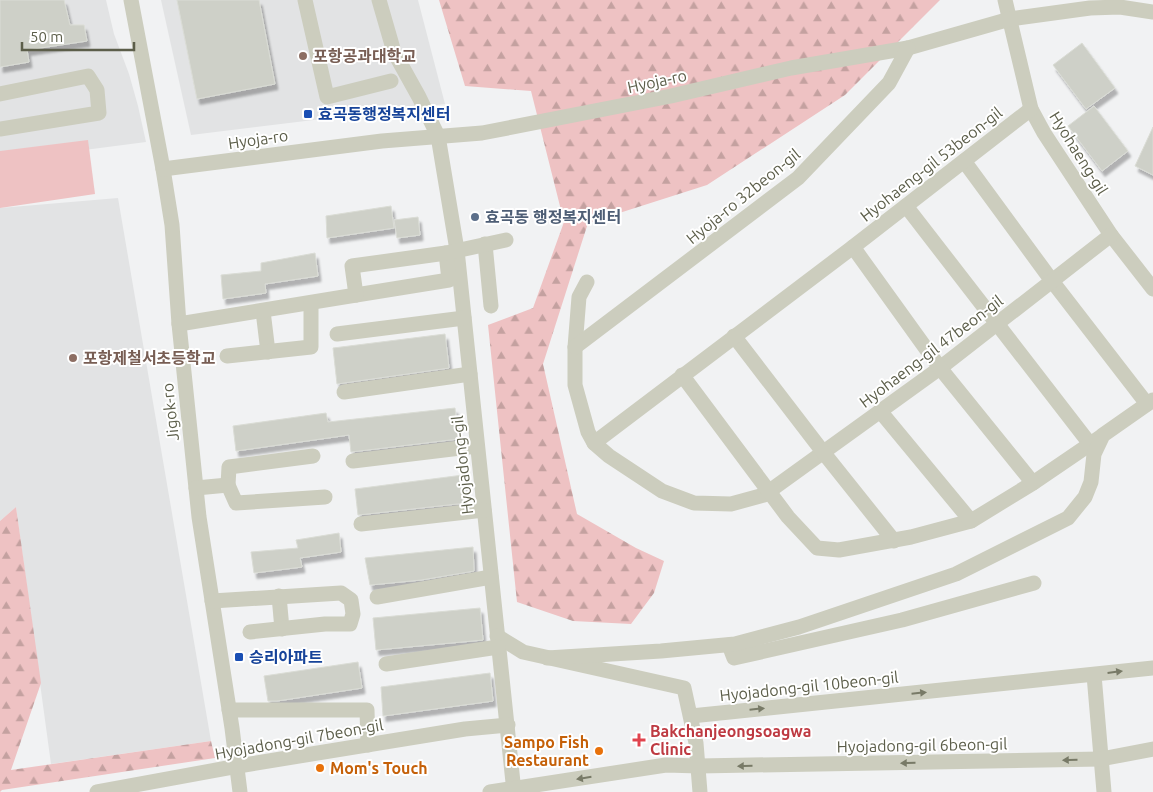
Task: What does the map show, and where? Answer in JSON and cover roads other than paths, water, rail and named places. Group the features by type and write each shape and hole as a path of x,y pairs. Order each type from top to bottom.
{"street":[{"name":"Jigok-ro","path":"131,0 164,169 172,225 179,324 196,488 238,766 240,792"},
{"path":"305,0 327,96 391,81"},
{"name":"Hyojadong-gil","path":"379,0 394,52 438,136 452,251 464,318 514,790"},
{"name":"Hyohaeng-gil","path":"1005,0 1031,108 1044,133 1111,234 1153,289"},
{"name":"Hyoja-ro","path":"164,169 275,153 382,141 482,133 671,96 790,68 908,48 1010,18 1113,7 1153,12"},
{"name":"Hyoja-ro 32beon-gil","path":"575,347 798,178 889,82 908,48"},
{"path":"0,94 88,76 97,90 99,112 0,129"},
{"name":"Hyohaeng-gil 53beon-gil","path":"594,443 906,206 1031,108"},
{"path":"682,375 788,517 817,548 839,550 894,540 971,521 1033,483 1150,402 1052,281 964,160"},
{"path":"906,206 1090,444"},
{"name":"Hyohaeng-gil 47beon-gil","path":"769,491 940,368 1111,234"},
{"path":"356,296 352,266 452,251 506,240"},
{"path":"485,244 491,306"},
{"path":"852,247 940,368 1033,483"},
{"path":"179,324 449,280 452,251"},
{"path":"587,282 579,297 575,347 575,385 588,432 594,443 609,456 662,491 694,503 731,504 764,495 769,491"},
{"path":"227,356 311,347 311,303"},
{"path":"263,311 268,352"},
{"path":"337,334 464,318"},
{"path":"734,336 823,452 894,540"},
{"path":"344,392 470,374"},
{"path":"880,411 971,521"},
{"path":"547,658 729,645 799,626 956,574 1068,518 1085,496 1091,482 1094,454 1103,435"},
{"path":"353,461 477,446"},
{"path":"313,456 229,467 228,485 236,503 325,496"},
{"path":"196,488 228,485"},
{"path":"361,524 484,510"},
{"path":"377,596 490,577"},
{"path":"729,645 734,658 902,620 1034,583"},
{"path":"212,601 341,593 351,600 353,614 350,624 325,624 250,632"},
{"path":"279,596 282,628"},
{"path":"386,664 497,641 523,652 684,688 691,716 699,766 700,792"},
{"name":"Hyojadong-gil 10beon-gil","path":"691,716 1153,668"},
{"path":"1094,675 1104,792"},
{"path":"229,710 367,710 368,745"},
{"name":"Hyojadong-gil 7beon-gil","path":"97,792 238,766 465,729 508,726"},
{"name":"Hyojadong-gil 6beon-gil","path":"490,792 514,790 666,765 1101,759 1153,749"}],"place":[{"name":"포항공과대학교","path":"303,56"},
{"name":"효곡동행정복지센터","path":"308,114"},
{"name":"효곡동 행정복지센터","path":"475,217"},
{"name":"포항제철서초등학교","path":"73,358"},
{"name":"승리아파트","path":"239,657"},
{"name":"Bakchanjeongsoagwa Clinic","path":"639,740"},
{"name":"Sampo Fish Restaurant","path":"599,751"},
{"name":"Mom's Touch","path":"320,768"}]}
